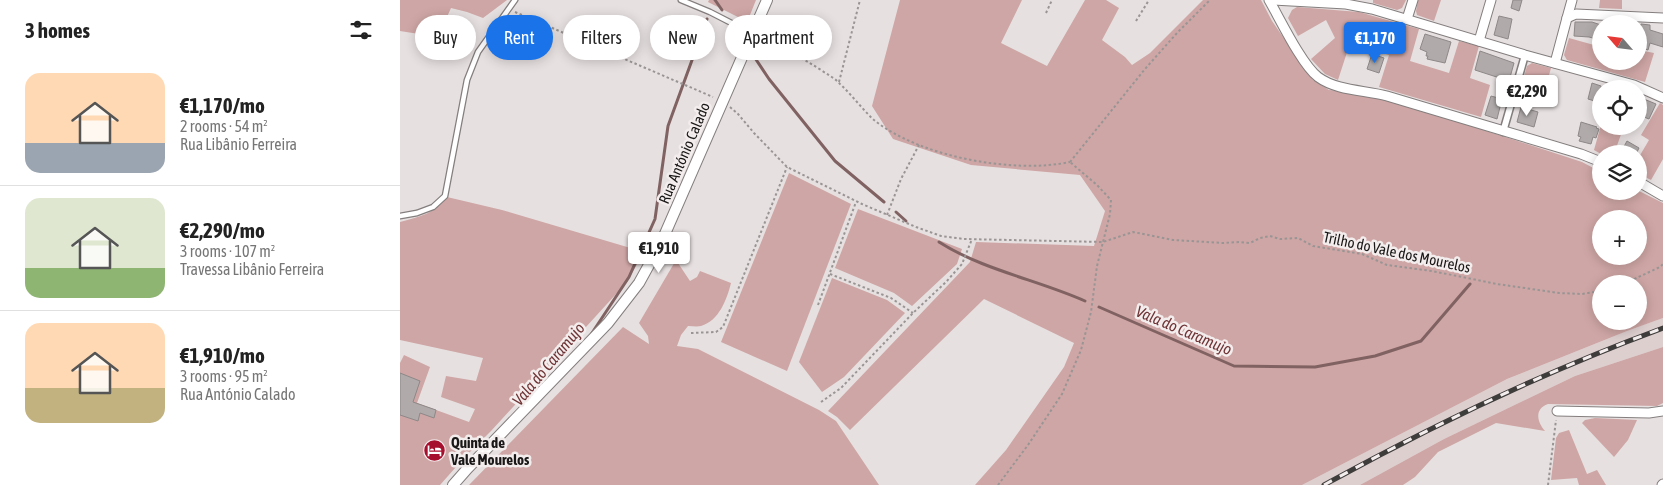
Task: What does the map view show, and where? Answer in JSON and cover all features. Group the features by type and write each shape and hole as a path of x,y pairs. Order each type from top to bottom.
{"street":[{"name":"Rua António Calado","path":"760,15 767,0"},
{"path":"1269,0 1308,66 1318,77 1327,82 1337,86 1380,94 1592,158"},
{"path":"1273,0 1355,5 1634,85 1663,98"},
{"path":"1407,20 1413,0"},
{"path":"1479,41 1491,0"},
{"path":"1554,63 1572,0"},
{"path":"1567,18 1576,14 1663,18"},
{"path":"1503,132 1525,55"},
{"name":"Rua António Calado","path":"454,485 468,468 608,324 632,292 661,243 741,60"},
{"path":"1647,187 1663,196"},
{"path":"1557,412 1649,413 1663,411"}],"lane":[{"path":"400,216 417,213 433,207 445,196 467,80 478,52 515,0"},
{"path":"681,0 725,20"},
{"path":"453,456 468,468"}],"path":[{"path":"839,82 859,0"},
{"path":"1046,13 1052,0"},
{"path":"1136,21 1149,0"},
{"path":"806,60 839,82 874,119 897,135 919,145 946,154 987,163 1052,166 1070,162 1144,69 1210,0"},
{"name":"Trilho do Vale dos Mourelos","path":"509,10 723,101 738,114 787,167 856,202 941,236 972,239 1103,242 1133,232 1173,240 1250,243 1270,236 1280,239 1298,238 1313,246 1362,254 1387,265 1558,293 1592,292"},
{"path":"887,215 901,179 919,145"},
{"path":"998,485 1028,445 1062,394 1081,350 1091,312 1097,266 1110,214 1111,200 1070,162"},
{"path":"692,333 716,332 723,327 787,167"},
{"path":"818,305 856,202"},
{"path":"821,402 841,388 913,313 946,282 962,264 972,239"},
{"path":"1644,275 1663,264"},
{"path":"830,274 891,298 913,313"},
{"path":"1548,485 1557,412"}],"shaded area":[{"path":"400,0 507,0 483,18 451,8 448,15 415,15 415,33 400,31"},
{"path":"709,0 756,0 750,15 734,15 708,2"},
{"path":"900,0 1022,0 1001,43 1047,66 1085,0 1106,0 1119,8 1102,40 1125,57 1132,65 1150,53 1203,0 1261,0 1272,21 1313,80 1329,90 1355,92 1438,115 1582,162 1592,167 1592,200 1647,200 1647,195 1663,203 1663,318 1647,324 1647,275 1592,275 1592,330 1630,330 1507,379 1302,485 975,485 1006,450 1064,367 1074,343 984,299 850,430 828,411 970,262 976,242 1094,246 1105,211 1080,175 971,165 893,139 872,106"},
{"path":"1373,0 1406,0 1402,8 1397,10 1373,3"},
{"path":"1418,0 1441,0 1434,21 1417,15"},
{"path":"1600,0 1622,0 1622,9 1599,8"},
{"path":"1297,7 1359,12 1419,29 1410,61 1449,73 1459,41 1479,46 1470,78 1490,85 1481,117 1379,87 1389,55 1350,43 1338,80 1325,74 1311,59 1335,38 1326,20 1298,36 1288,18 1292,10"},
{"path":"1569,38 1592,44 1592,67 1567,60 1564,55"},
{"path":"1648,52 1654,53 1646,80 1638,80 1602,70 1648,70"},
{"path":"1532,63 1551,68 1542,100 1519,93 1527,66"},
{"path":"1660,103 1663,105 1663,159 1651,180 1647,178 1646,145 1649,140 1641,135 1647,135 1647,125"},
{"path":"1598,135 1621,135 1617,145 1595,145"},
{"path":"789,173 851,204 787,371 721,342"},
{"path":"447,197 502,210 644,252 627,282 491,431 466,456 460,455 455,462 456,467 440,485 400,485 400,363 404,355 430,367 417,403 469,422 475,409 441,397 446,376 476,381 483,358 400,340 400,222 432,211"},
{"path":"858,209 962,249 957,264 912,306 894,293 835,268"},
{"path":"676,260 690,281 697,277 700,271 731,283 721,309 713,319 701,326 688,326 681,335 677,346 698,349 819,410 836,421 879,485 469,485 623,327 649,344 648,336 639,323"},
{"path":"832,278 887,300 905,313 844,377 822,392 799,362"},
{"path":"1663,318 1663,347 1575,376 1444,439 1360,485 1302,485 1505,380 1630,330 1647,330 1647,324"},
{"path":"1663,347 1663,403 1657,406 1548,404 1540,409 1538,416 1540,424 1545,431 1496,423 1438,452 1415,477 1403,485 1360,485 1444,439 1575,376"},
{"path":"1595,418 1637,420 1628,440 1614,457 1582,423 1585,420"},
{"path":"1569,430 1587,474 1597,470 1606,485 1579,485 1577,478 1551,480 1556,438 1559,433"}],"building":[{"path":"1513,0 1522,0 1519,11 1511,8"},
{"path":"1499,16 1512,19 1508,39 1494,35"},
{"path":"1575,22 1592,22 1592,38 1574,36"},
{"path":"1648,25 1650,25 1650,30 1663,34 1663,47 1650,43 1648,50"},
{"path":"1425,34 1451,42 1445,63 1427,59 1427,52 1420,49"},
{"path":"1480,51 1514,63 1509,81 1475,70"},
{"path":"1372,54 1384,58 1379,73 1367,69"},
{"path":"1592,83 1592,100 1588,99"},
{"path":"1491,96 1502,99 1497,119 1485,115"},
{"path":"1647,100 1656,104 1649,119 1647,118"},
{"path":"1521,107 1538,112 1534,127 1517,122"},
{"path":"1581,122 1592,125 1592,135 1597,135 1596,138 1593,137 1591,144 1579,141 1581,137 1578,136"},
{"path":"1627,141 1634,145 1625,145"},
{"path":"400,373 420,381 413,402 436,410 434,418 420,413 418,421 400,415"}],"waterway":[{"name":"Vala do Caramujo","path":"715,0 722,10"},
{"name":"Vala do Caramujo","path":"592,333 629,277 655,219 668,126 692,60"},
{"name":"Vala do Caramujo","path":"756,60 769,79 835,161 884,202"},
{"name":"Vala do Caramujo","path":"896,212 906,221"},
{"name":"Vala do Caramujo","path":"939,242 974,260 1085,301"},
{"name":"Vala do Caramujo","path":"1099,307 1234,366 1315,367 1375,356 1421,341 1470,284"}],"railway":[{"path":"1324,485 1406,441 1490,400 1576,362 1663,328"}],"place":[{"name":"Quinta de Vale Mourelos","path":"435,451"}]}
